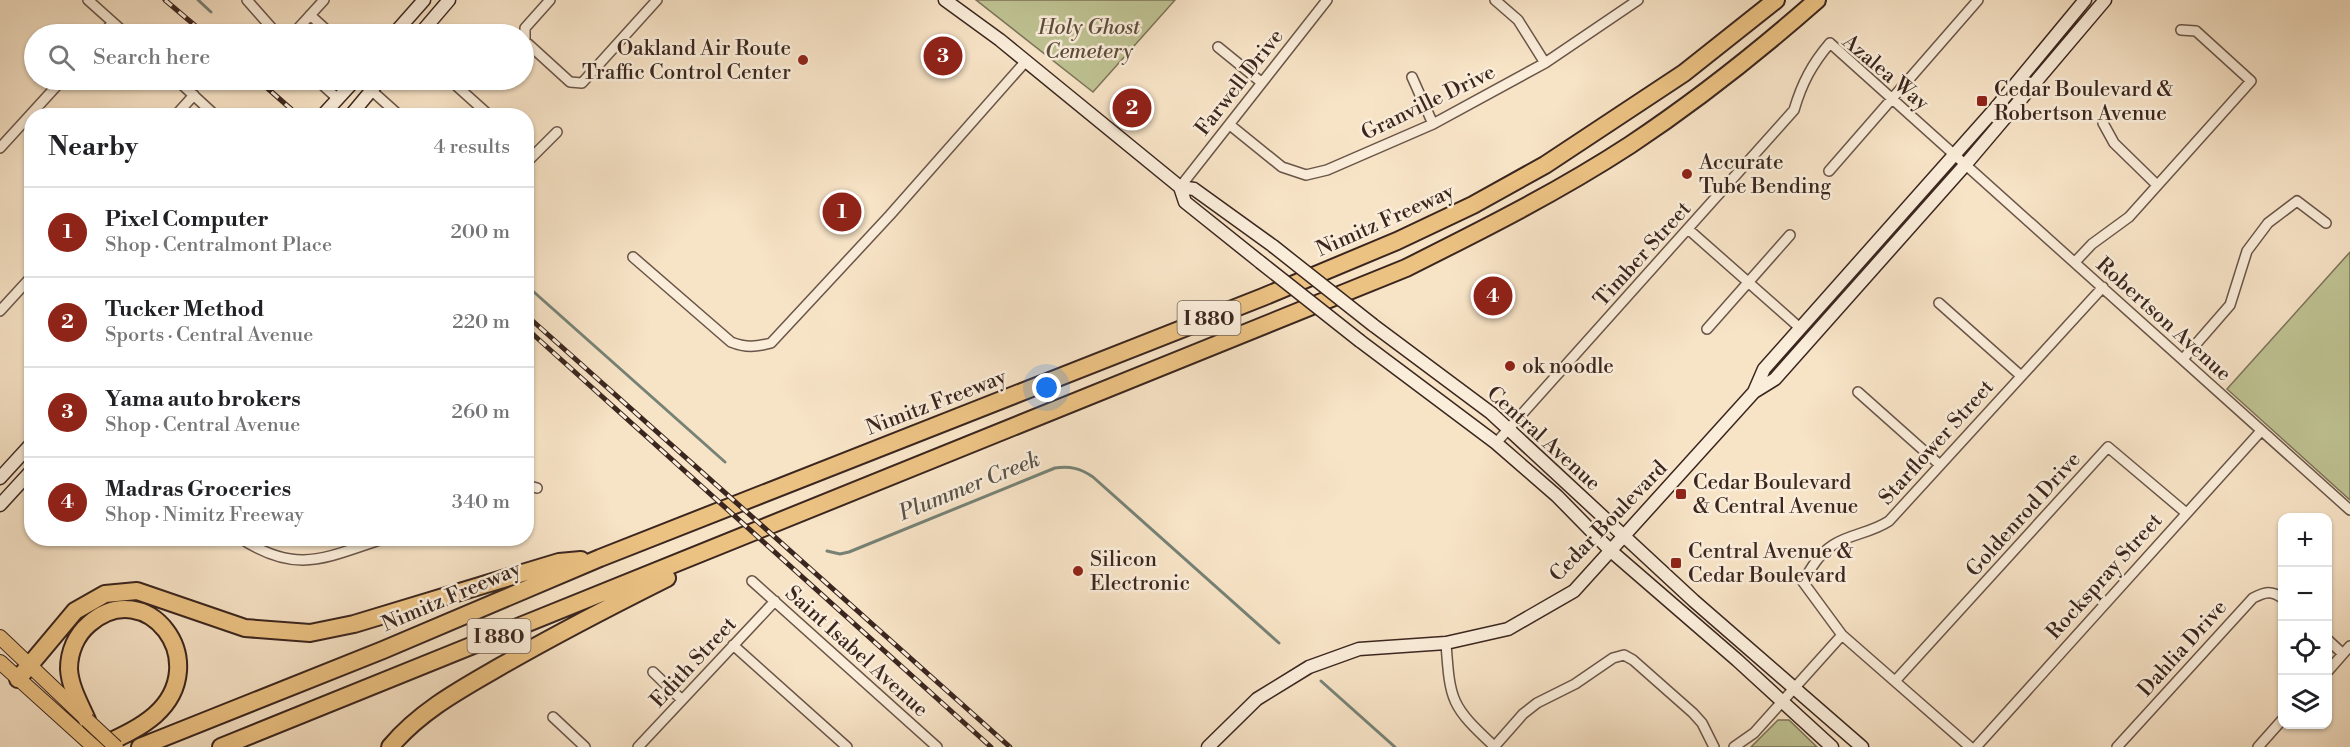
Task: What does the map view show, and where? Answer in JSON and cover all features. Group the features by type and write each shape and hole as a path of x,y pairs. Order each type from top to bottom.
{"highway":[{"name":"Nimitz Freeway","path":"140,747 382,650 600,558 1263,297 1416,232 1545,165 1615,121 1684,73 1776,0"},
{"name":"I 880","path":"222,747 1406,268 1486,228 1629,146 1701,96 1817,0"},
{"path":"390,747 420,717 472,682 563,630 776,522"},
{"path":"18,679 28,664 75,611 105,594 137,591 245,628 310,633 354,624 559,562 600,558"},
{"path":"87,720 72,687 69,669 71,649 80,632 94,619 111,611 132,611 150,616 166,629 177,647 180,670 175,688 154,716 99,747"},
{"path":"240,747 317,710"}],"main road":[{"path":"403,24 424,0"},
{"path":"429,24 449,0"},
{"name":"Central Avenue","path":"945,0 1026,61 1180,187 1194,189 1273,246 1373,325 1491,413 1563,477 1624,537 1862,747"},
{"name":"Cedar Boulevard","path":"1211,746 1257,699 1310,667 1359,649 1446,643 1508,629 1574,591 1754,392 1775,379 1966,164 2105,0"},
{"name":"Cedar Boulevard","path":"1754,392 1764,369 1955,154 2082,1"},
{"path":"330,108 346,90"},
{"path":"355,108 368,90"},
{"name":"Central Avenue","path":"1180,187 1185,202 1360,341 1496,443 1557,496 1611,551 1737,660 1832,747"},
{"path":"0,478 24,452"},
{"path":"0,505 24,479"},
{"path":"0,637 116,747"},
{"path":"0,662 94,747"}],"street":[{"path":"88,0 113,23"},
{"path":"247,0 268,24"},
{"path":"302,24 324,0"},
{"path":"529,24 550,0"},
{"path":"534,49 570,82 582,83 657,0"},
{"name":"Farwell Drive","path":"1180,187 1327,0"},
{"path":"1495,0 1518,20 1545,63"},
{"name":"Granville Drive","path":"1230,125 1282,167 1306,175 1328,170 1433,124 1545,63 1638,0"},
{"path":"1829,171 1978,0"},
{"path":"310,15 320,24"},
{"path":"2075,262 2092,244 2128,217 2251,81 2196,31 2181,30"},
{"name":"Azalea Way","path":"1802,83 1815,61 1830,43 1955,154"},
{"path":"1218,47 1261,82"},
{"path":"633,257 731,342 744,347 757,347 771,343 890,215 1026,61"},
{"path":"1412,78 1433,124"},
{"name":"Timber Street","path":"1496,443 1794,110 1802,83"},
{"path":"36,108 53,90"},
{"path":"188,90 208,108"},
{"path":"328,90 338,99"},
{"path":"376,90 393,108"},
{"path":"461,90 481,108"},
{"path":"182,108 194,95"},
{"path":"0,148 24,122"},
{"path":"2103,123 2114,143 2157,185"},
{"path":"534,148 556,132"},
{"name":"Robertson Avenue","path":"1955,154 2350,510"},
{"path":"2183,359 2230,305 2247,251 2268,224 2297,201 2326,223"},
{"path":"1688,229 1800,328"},
{"path":"1707,329 1790,235"},
{"path":"0,311 24,285"},
{"name":"Starflower Street","path":"1842,635 1803,582 1814,563 1833,545 1875,530 1889,521 2020,375 2103,287"},
{"path":"1939,303 2020,375"},
{"path":"1858,392 1940,465"},
{"name":"Rockspray Street","path":"1976,747 2185,512 2261,431"},
{"name":"Goldenrod Drive","path":"1896,680 2108,447 2185,512"},
{"path":"255,546 277,558 303,561 331,557 361,546"},
{"name":"Saint Isabel Avenue","path":"752,581 937,747"},
{"name":"Dahlia Drive","path":"2117,747 2253,598 2265,592 2278,595"},
{"name":"Edith Street","path":"638,747 775,601"},
{"path":"1734,747 1754,733 1842,635 1970,747"},
{"path":"1446,643 1449,685 1455,703 1463,717 1495,747 1523,714 1537,703 1575,684 1613,658 1624,655 1633,660 1693,713 1702,723 1714,747"},
{"path":"2332,644 2343,654"},
{"path":"733,645 847,747"},
{"path":"2332,666 2350,646"},
{"path":"653,672 682,700"},
{"path":"553,717 585,747"},
{"path":"2259,747 2278,726"}],"green space":[{"name":"Holy Ghost Cemetery","path":"976,0 1175,0 1093,92"},
{"path":"2350,252 2350,500 2227,389"},
{"path":"1778,720 1789,720 1817,747 1751,747"}],"waterway":[{"name":"Plummer Creek","path":"198,0 211,12"},
{"name":"Plummer Creek","path":"534,292 725,462"},
{"name":"Plummer Creek","path":"827,551 840,554 849,552 1055,468 1075,468 1093,477 1279,643"},
{"name":"Plummer Creek","path":"1321,681 1395,747"}],"railway":[{"path":"165,0 193,24"},
{"path":"269,90 290,108"},
{"path":"534,322 1010,747"},
{"path":"534,335 991,747"}],"place":[{"name":"Yama auto brokers","path":"943,56"},
{"name":"Oakland Air Route Traffic Control Center","path":"803,60"},
{"name":"Cedar Boulevard & Robertson Avenue","path":"1982,101"},
{"name":"Tucker Method","path":"1132,108"},
{"name":"Accurate Tube Bending","path":"1687,174"},
{"name":"Pixel Computer","path":"842,212"},
{"name":"Madras Groceries","path":"1493,296"},
{"name":"ok noodle","path":"1510,366"},
{"name":"Cedar Boulevard & Central Avenue","path":"1681,494"},
{"name":"Central Avenue & Cedar Boulevard","path":"1676,563"},
{"name":"Silicon Electronic","path":"1078,571"}]}
